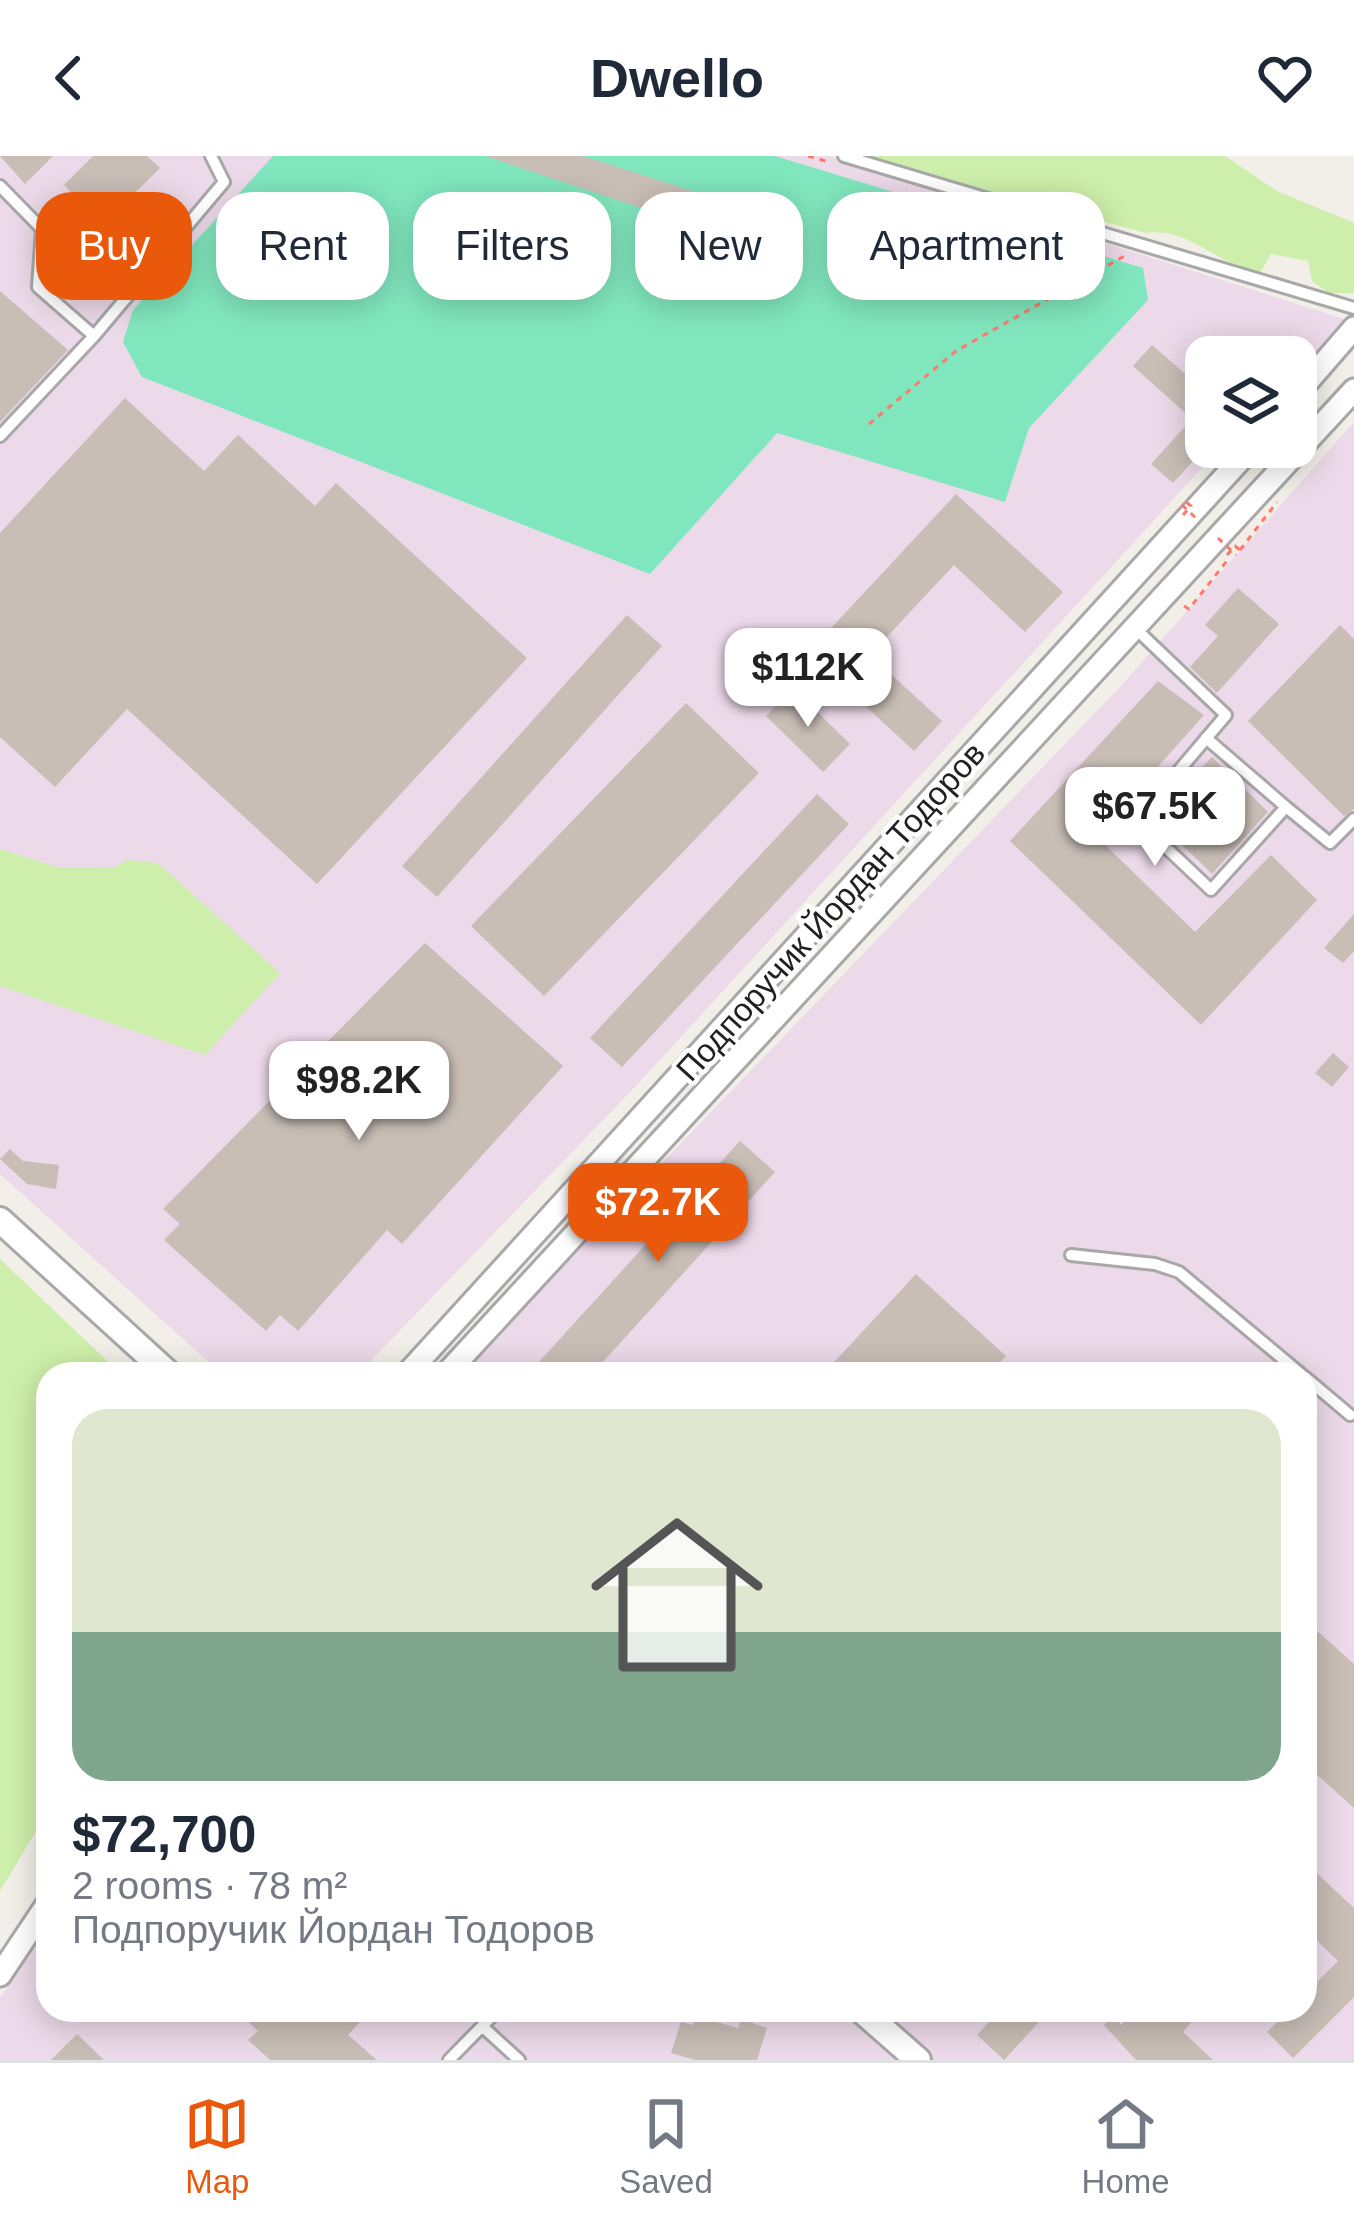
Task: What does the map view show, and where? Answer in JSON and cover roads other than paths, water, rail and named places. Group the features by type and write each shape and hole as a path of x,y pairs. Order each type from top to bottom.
{"street":[{"path":"1317,371 1354,328"},
{"name":"Подпоручик Йордан Тодоров","path":"457,1362 1354,390"},
{"name":"Подпоручик Йордан Тодоров","path":"418,1362 1233,468"},
{"path":"0,1220 156,1362"},
{"path":"0,1975 36,1921"},
{"path":"875,2022 918,2060"}],"lane":[{"path":"0,436 94,336 224,182 212,156"},
{"path":"844,156 1354,308"},
{"path":"0,186 42,230 38,287 94,336"},
{"path":"1136,629 1226,715 1137,820 1211,890 1286,807"},
{"path":"1206,738 1330,843 1354,819"},
{"path":"1071,1256 1154,1264 1179,1272 1286,1362"},
{"path":"1317,1388 1350,1415"},
{"path":"448,2060 487,2022"},
{"path":"483,2027 519,2060"}]}
